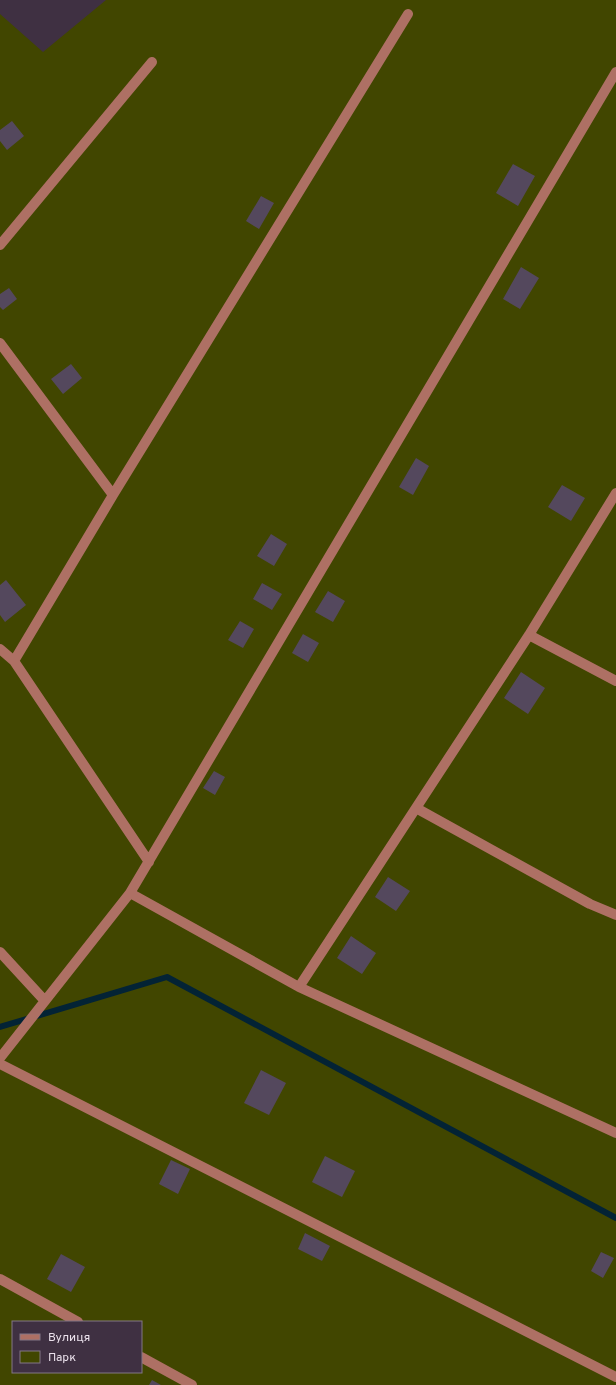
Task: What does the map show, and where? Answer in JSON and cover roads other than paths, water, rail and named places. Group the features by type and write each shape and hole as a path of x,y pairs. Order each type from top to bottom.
{"lane":[{"path":"14,661 113,495 408,14"},
{"path":"0,246 152,62"},
{"path":"0,1058 130,893 616,72"},
{"path":"0,343 113,495"},
{"path":"299,987 529,635 616,493"},
{"path":"529,635 616,681"},
{"path":"0,649 14,661 149,862"},
{"path":"416,808 590,904 616,915"},
{"path":"130,893 299,987 616,1133"},
{"path":"0,952 45,1001"},
{"path":"0,1064 616,1377"},
{"path":"0,1279 76,1321"},
{"path":"142,1358 192,1385"}],"waterway":[{"path":"0,1027 167,977 616,1218"}]}
